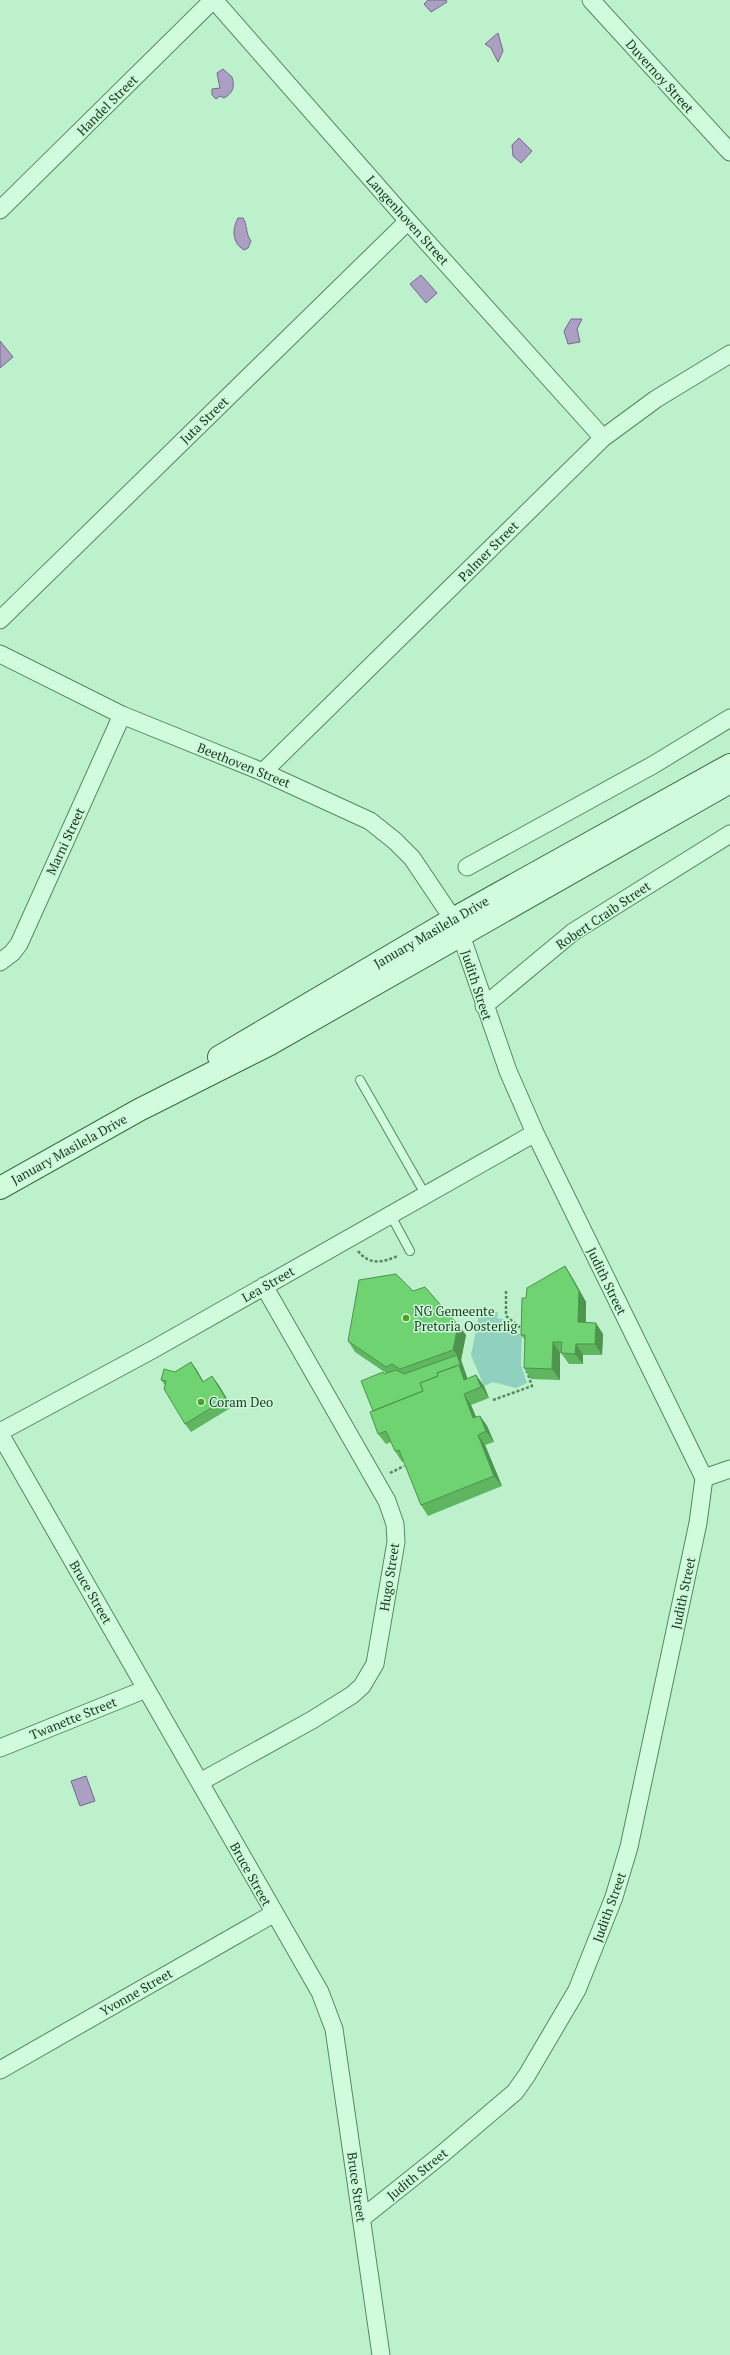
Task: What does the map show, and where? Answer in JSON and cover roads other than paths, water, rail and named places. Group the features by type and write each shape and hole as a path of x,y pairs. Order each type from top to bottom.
{"main road":[{"name":"January Masilela Drive","path":"457,927 730,765"},
{"name":"January Masilela Drive","path":"0,1188 139,1110 260,1030 730,782"}],"street":[{"name":"Handel Street","path":"0,210 213,0"},
{"name":"Langenhoven Street","path":"213,0 408,221 604,438"},
{"name":"Duvernoy Street","path":"591,0 730,152"},
{"name":"Juta Street","path":"0,620 408,221"},
{"name":"Palmer Street","path":"263,772 604,438 656,399 730,354"},
{"name":"Beethoven Street","path":"0,654 122,715 263,772 355,814 385,832 412,858 457,927"},
{"name":"Marni Street","path":"0,962 12,953 19,944 122,715"},
{"path":"467,867 653,765 730,718"},
{"name":"Robert Craib Street","path":"484,1006 574,932 730,834"},
{"name":"Judith Street","path":"362,2218 441,2155 515,2092 538,2059 577,1990 608,1911 629,1847 698,1523 704,1478 535,1132 508,1071 457,927"},
{"name":"Lea Street","path":"0,1433 152,1350 535,1132"},
{"name":"Hugo Street","path":"200,1782 312,1720 352,1695 362,1686 375,1664 396,1542 395,1524 387,1501 264,1286"},
{"name":"Bruce Street","path":"0,1433 200,1782 273,1914 320,1992 334,2029 381,2355"},
{"path":"704,1478 730,1469"},
{"name":"Twanette Street","path":"0,1748 146,1689"},
{"name":"Yvonne Street","path":"0,2070 273,1914"}],"lane":[{"path":"360,1080 426,1194"},
{"path":"390,1214 410,1251"}],"place":[{"name":"NG Gemeente Pretoria Oosterlig","path":"406,1318"},
{"name":"Coram Deo","path":"201,1402"}]}
